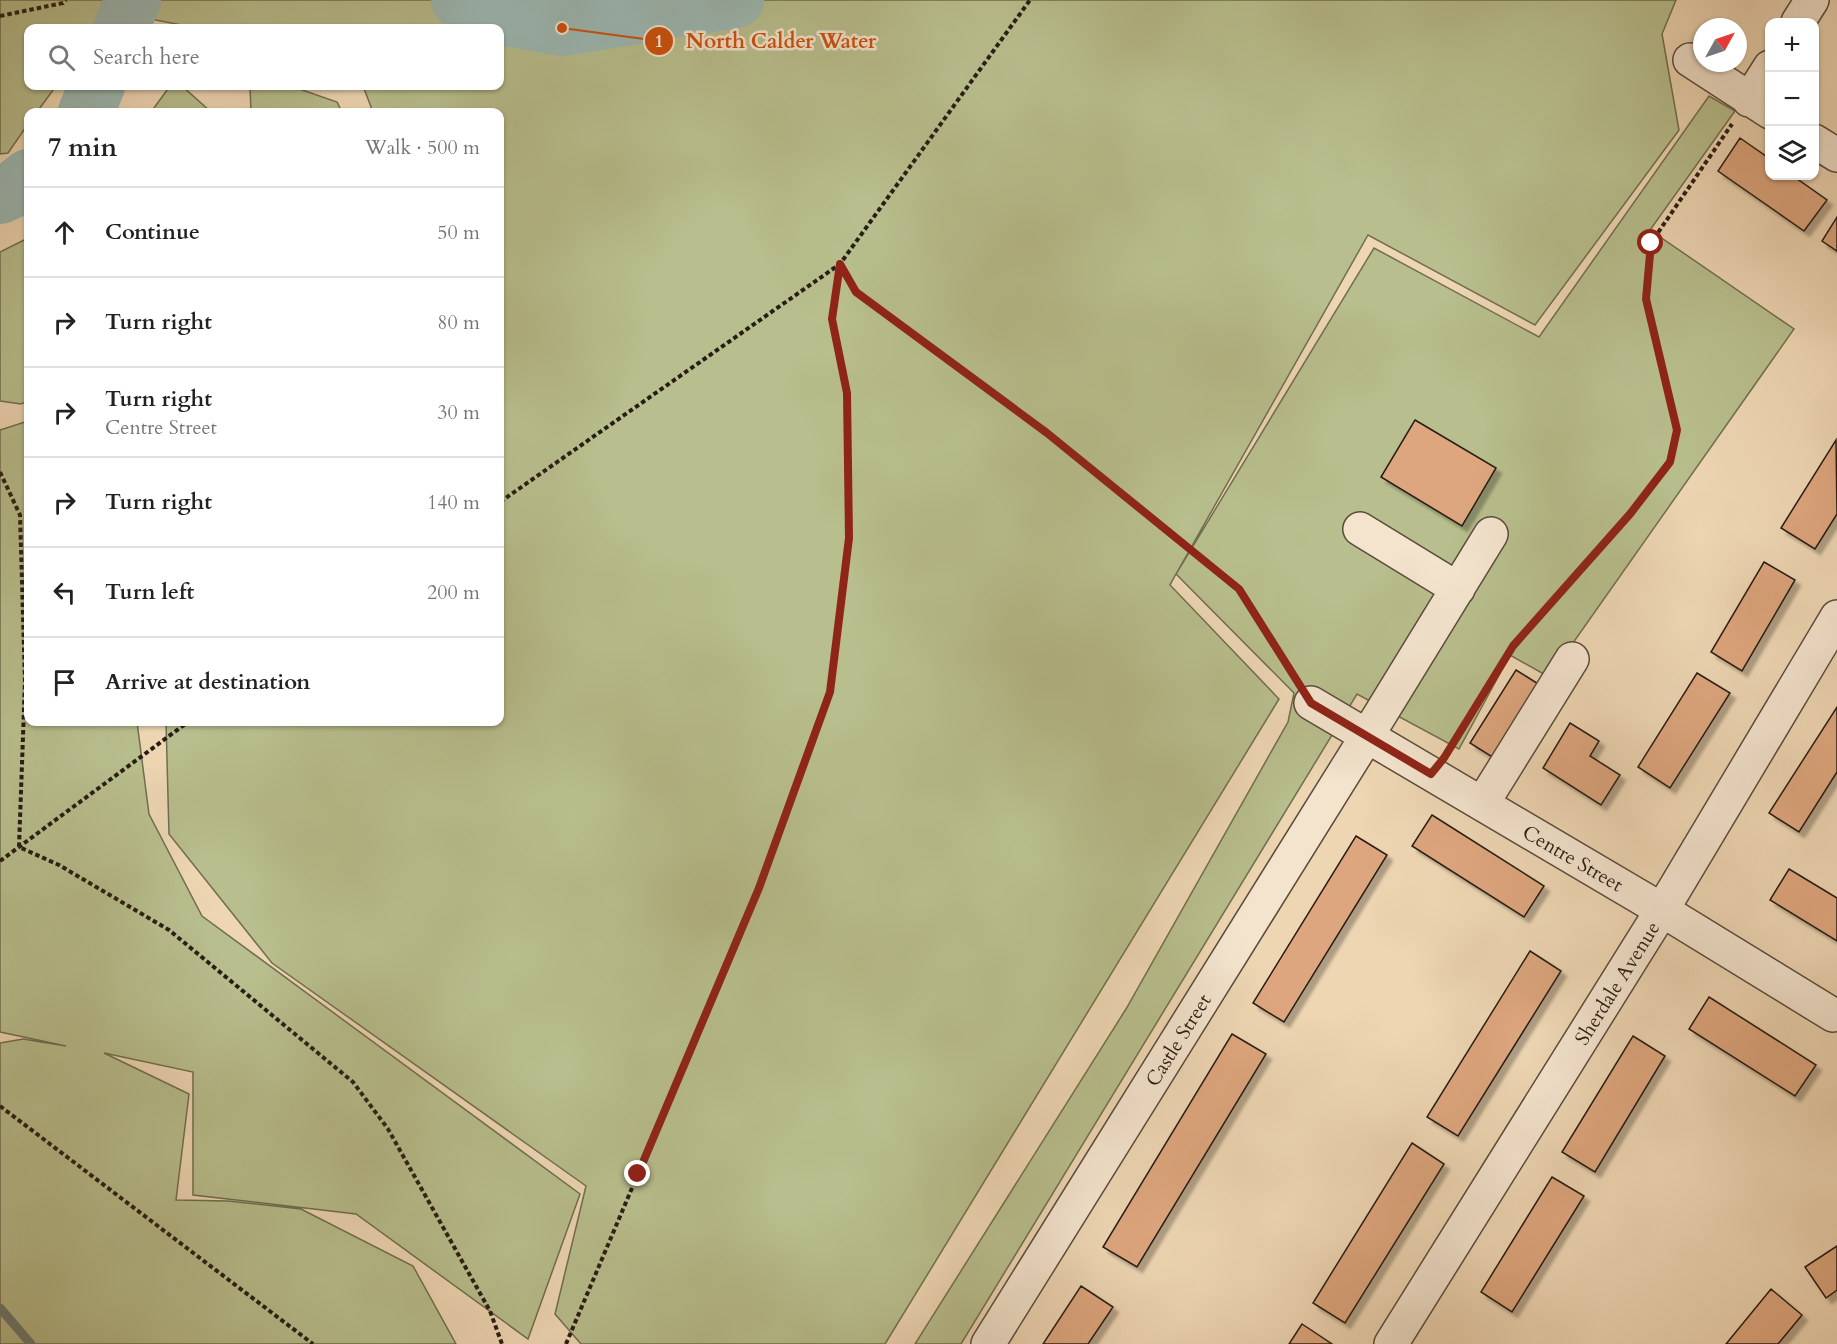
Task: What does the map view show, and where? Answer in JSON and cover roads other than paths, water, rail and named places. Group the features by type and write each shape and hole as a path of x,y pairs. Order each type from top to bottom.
{"street":[{"path":"1801,18 1812,0"},
{"path":"1690,60 1759,106 1769,72"},
{"path":"1819,144 1837,155"},
{"path":"1360,529 1458,589"},
{"name":"Castle Street","path":"988,1344 1491,534"},
{"name":"Sherdale Avenue","path":"1391,1344 1662,910 1837,617"},
{"path":"1482,804 1572,659"},
{"name":"Centre Street","path":"1311,703 1662,910 1833,1015"}],"waterway":[{"path":"123,24 133,0"},
{"path":"459,0 478,13 562,28 736,0"},
{"path":"88,108 95,90"},
{"path":"0,196 11,191 24,180"},
{"path":"0,1308 31,1344"}],"place":[{"name":"North Calder Water","path":"562,28"}]}
